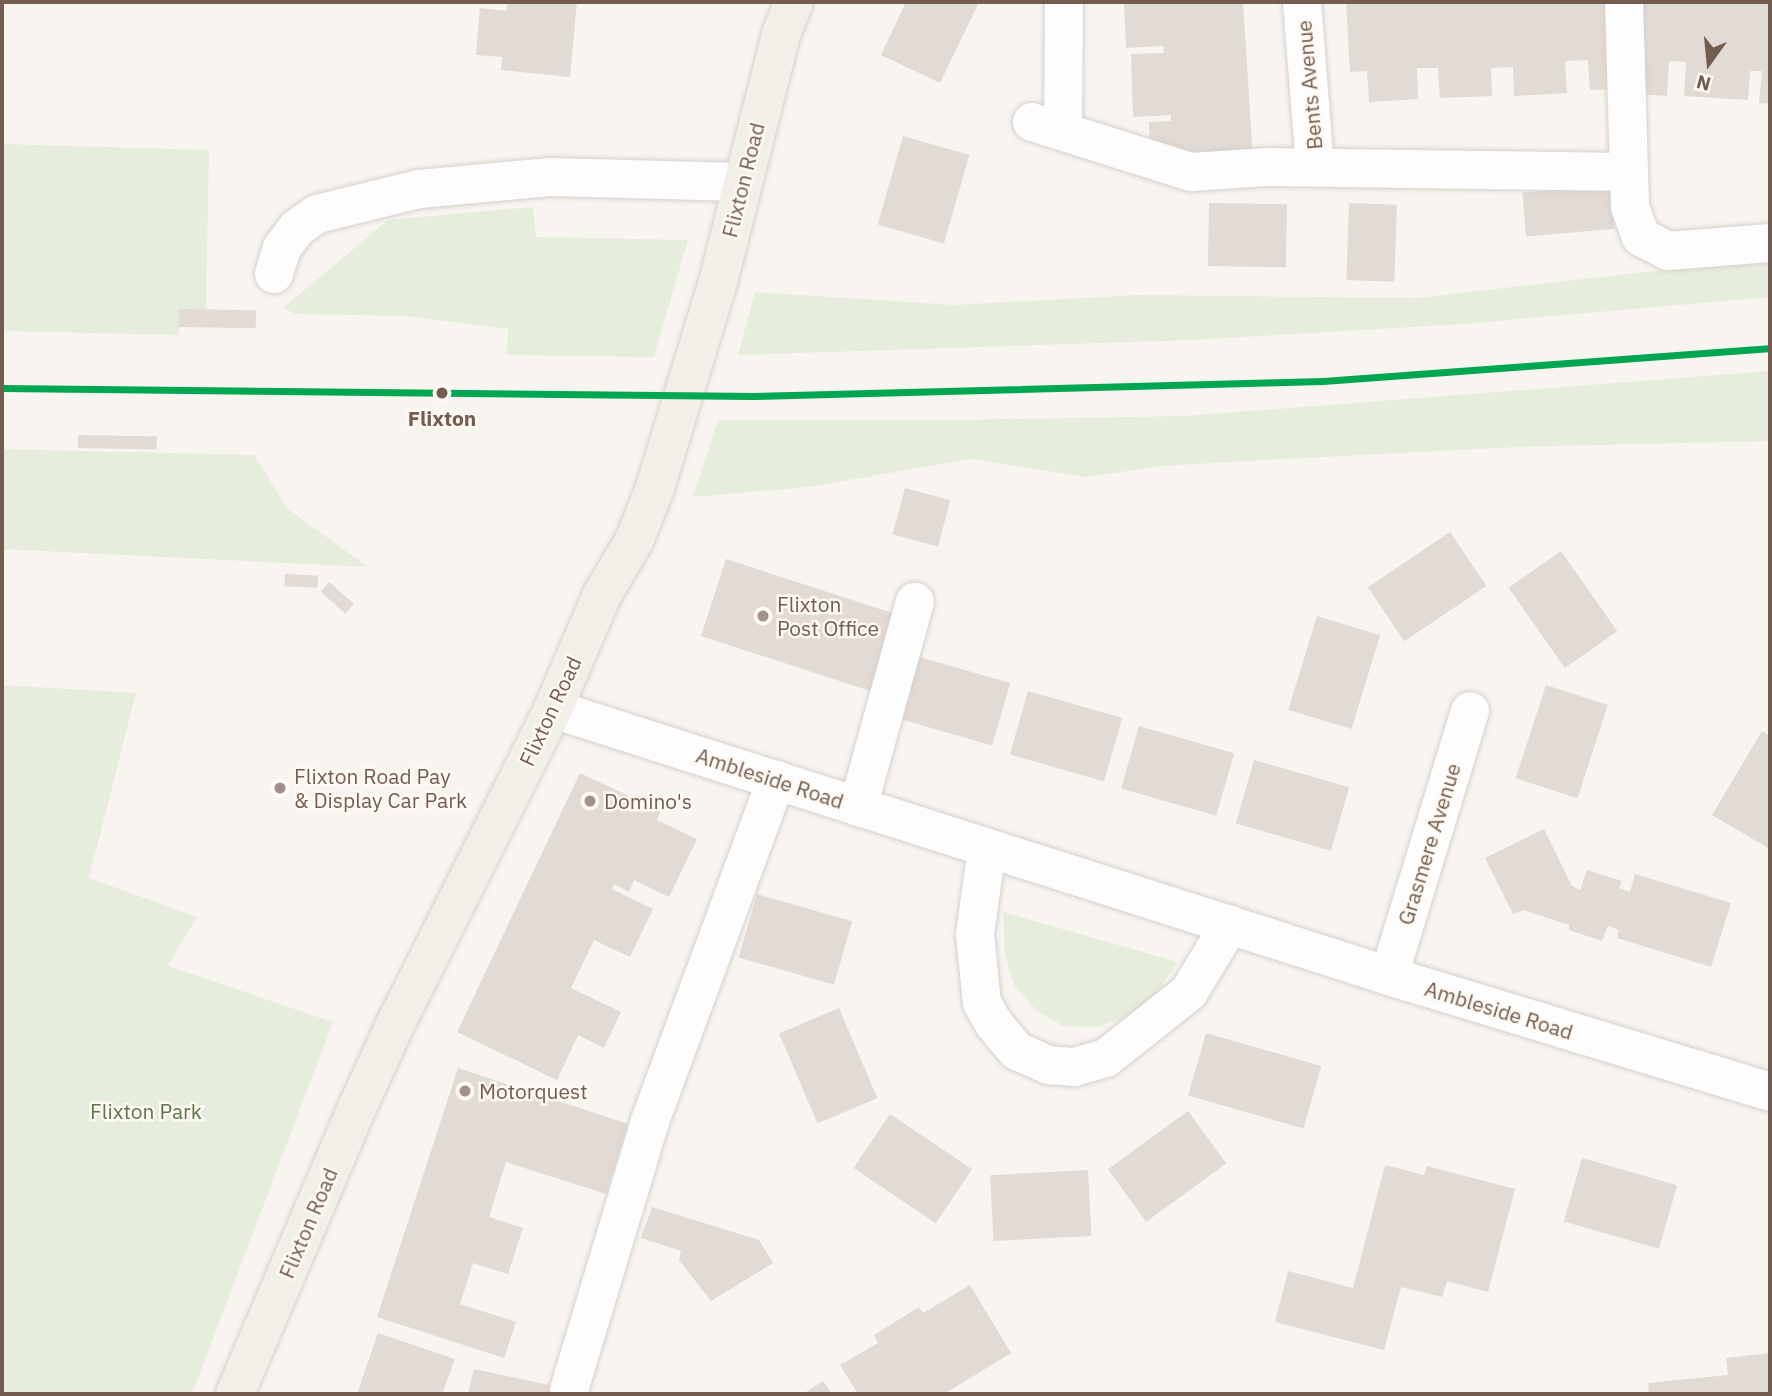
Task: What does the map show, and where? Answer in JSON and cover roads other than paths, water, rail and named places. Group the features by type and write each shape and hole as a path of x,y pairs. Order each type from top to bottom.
{"main road":[{"name":"Flixton Road","path":"235,1394 362,1096 553,709 602,595 635,538 655,488 719,282 741,182 781,34 794,2"}],"street":[{"path":"1064,2 1047,126 1191,172 1315,167 1629,172"},
{"name":"Bents Avenue","path":"1302,2 1315,167"},
{"path":"1624,2 1630,207 1641,237 1668,251 1770,243"},
{"path":"274,274 282,248 297,228 317,214 419,189 550,177 741,182"},
{"path":"859,807 915,601"},
{"name":"Ambleside Road","path":"553,709 1389,976 1770,1092"},
{"name":"Grasmere Avenue","path":"1389,976 1470,711"},
{"path":"569,1390 650,1121 776,780"},
{"path":"986,848 975,935 982,1003 994,1024 1017,1051 1049,1065 1074,1067 1106,1058 1127,1042 1189,992 1230,924"}],"place":[{"name":"Flixton","path":"442,393"},
{"name":"Flixton Post Office","path":"763,616"},
{"name":"Flixton Road Pay & Display Car Park","path":"280,788"},
{"name":"Domino's","path":"590,801"},
{"name":"Motorquest","path":"465,1091"}],"park label":[{"name":"Flixton Park","path":"146,1111"}]}
